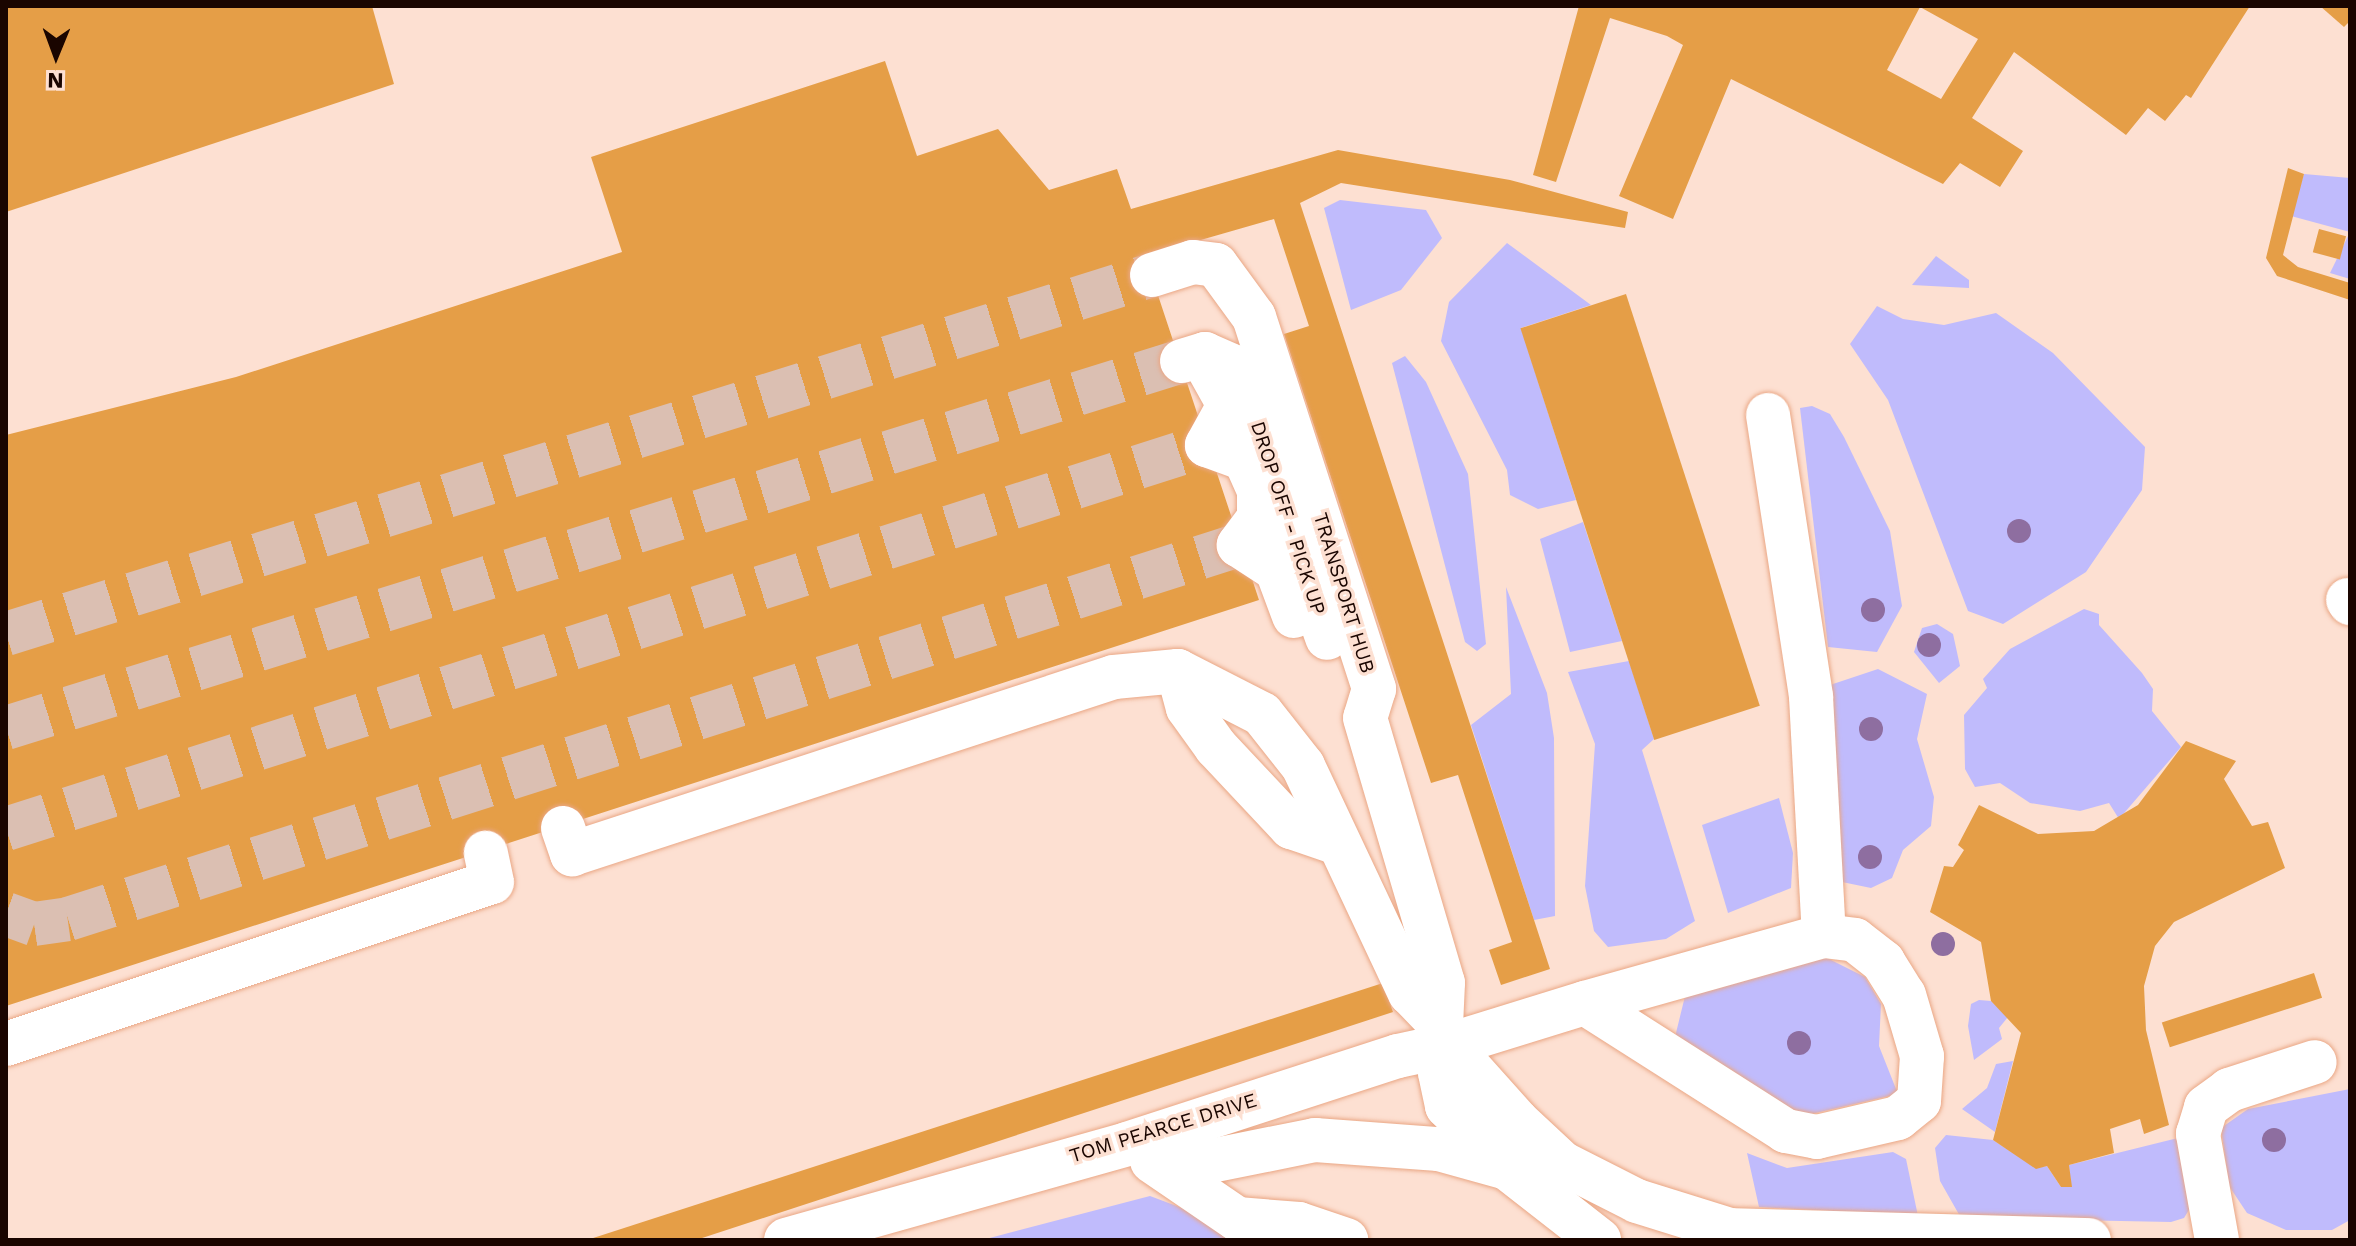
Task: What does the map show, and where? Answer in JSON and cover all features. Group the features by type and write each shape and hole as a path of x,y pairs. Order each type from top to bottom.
{"street":[{"name":"TRANSPORT HUB","path":"1152,275 1193,262 1216,265 1254,317 1374,689 1365,718 1443,983 1445,1035"},
{"name":"DROP OFF - PICK UP","path":"1336,664 1300,633 1270,561 1239,545 1259,518 1259,491 1245,459 1207,445 1227,418 1228,394 1211,372 1182,361 1219,356 1247,393 1336,664 1347,698 1365,718"},
{"path":"1585,1003 1786,1131 1817,1137 1898,1118 1919,1101 1917,1032 1883,962 1855,940 1824,936 1811,697 1768,415"},
{"path":"563,828 572,854 1114,677 1178,671 1262,714 1303,766 1410,993 1562,1163 1637,1201 1730,1230 2089,1240"},
{"path":"6,1044 492,882 486,853"},
{"name":"TOM PEARCE DRIVE","path":"786,1240 1127,1144 1445,1035 1585,1003 1824,936"},
{"path":"1445,1035 1440,1073 1447,1106 1507,1168 1599,1240"},
{"path":"2217,1240 2198,1134 2206,1107 2229,1090 2315,1062"},
{"path":"1166,1170 1315,1140 1439,1149 1507,1168"},
{"path":"1127,1144 1237,1219 1299,1224 1346,1240"}],"shaded area":[{"path":"2304,174 2350,178 2350,232 2291,216"},
{"path":"1340,200 1426,210 1442,238 1401,290 1351,310 1324,208"},
{"path":"2350,232 2350,279 2330,273"},
{"path":"1507,243 1591,305 1521,328 1576,500 1538,509 1510,495 1507,470 1441,341 1449,302"},
{"path":"1936,256 1969,280 1969,288 1912,285"},
{"path":"1877,306 1903,319 1944,325 1996,313 2053,353 2145,447 2142,490 2086,572 2003,624 1968,611 1888,400 1850,344"},
{"path":"1405,356 1426,382 1468,474 1486,644 1477,651 1465,642 1392,363"},
{"path":"1812,406 1830,414 1890,531 1902,606 1877,652 1828,647 1800,408"},
{"path":"1583,522 1622,641 1570,652 1540,539"},
{"path":"1506,587 1547,693 1554,738 1555,916 1534,920 1471,725 1511,694"},
{"path":"2084,609 2099,614 2099,625 2142,673 2153,689 2152,711 2181,747 2119,819 2109,803 2080,811 2030,803 2000,783 1975,787 1965,769 1964,715 1987,688 1983,679 2010,649"},
{"path":"1937,624 1953,634 1960,666 1939,683 1914,652 1922,628"},
{"path":"1629,661 1654,739 1642,750 1695,921 1666,939 1608,947 1594,931 1585,886 1595,744 1568,672"},
{"path":"1878,669 1927,694 1917,739 1934,797 1931,826 1903,850 1892,878 1871,888 1842,882 1830,685"},
{"path":"1779,798 1793,853 1791,888 1728,913 1702,825"},
{"path":"1825,957 1865,977 1881,1004 1879,1046 1898,1094 1794,1118 1675,1037 1687,988"},
{"path":"1979,1000 1991,1001 2008,1017 1999,1028 2002,1039 1974,1060 1968,1026 1971,1004"},
{"path":"2013,1061 1995,1132 1962,1109 1987,1088 1996,1064"},
{"path":"2350,1089 2350,1220 2332,1230 2286,1230 2247,1213 2229,1186 2221,1128 2248,1109"},
{"path":"2194,1134 2195,1200 2184,1218 2171,1222 1961,1218 1940,1181 1935,1148 1946,1135 1993,1140 2036,1168 2047,1166 2061,1187 2071,1187 2069,1165"},
{"path":"1893,1152 1906,1159 1918,1216 1759,1207 1747,1153 1787,1168"},
{"path":"1150,1196 1267,1240 982,1240"}],"building":[{"path":"6,6 372,6 394,84 6,212"},
{"path":"1579,6 2250,6 2191,98 2186,95 2165,121 2148,108 2126,135 2014,52 1972,118 2023,151 2000,187 1960,163 1943,184 1731,79 1673,219 1619,196 1683,45 1667,36 1610,18 1556,182 1533,175","holes":["1920,7 1978,39 1941,99 1887,70"]},
{"path":"2320,6 2350,6 2350,21 2344,27"},
{"path":"885,61 917,156 998,129 1049,190 1117,169 1131,209 1338,150 1510,180 1628,212 1625,228 1341,183 1300,203 1550,969 1501,985 1489,950 1512,942 1458,775 1431,783 1284,334 1309,326 1274,219 1145,256 1259,600 6,1006 6,435 236,377 622,252 591,157"},
{"path":"2288,168 2304,174 2283,255 2298,267 2350,283 2350,300 2277,276 2266,258"},
{"path":"2319,229 2346,236 2340,259 2313,252"},
{"path":"1626,294 1760,706 1654,740 1520,328"},
{"path":"2186,741 2236,761 2224,779 2252,826 2268,822 2285,868 2174,922 2155,946 2144,986 2146,1030 2169,1125 2144,1134 2140,1119 2110,1129 2114,1153 2069,1165 2072,1187 2061,1187 2047,1166 2036,1169 1993,1140 2021,1033 1991,1001 1981,942 1930,912 1944,866 1953,867 1964,850 1958,845 1979,805 2038,834 2094,831 2138,805"},
{"path":"2314,973 2322,998 2170,1047 2162,1022"},
{"path":"1383,983 1393,1012 696,1240 587,1240"}],"tunnel":[{"path":"6,634 1152,275"},
{"path":"6,728 1182,361"},
{"path":"6,829 1207,445"},
{"path":"6,914 34,924 68,919 1239,545"}]}
